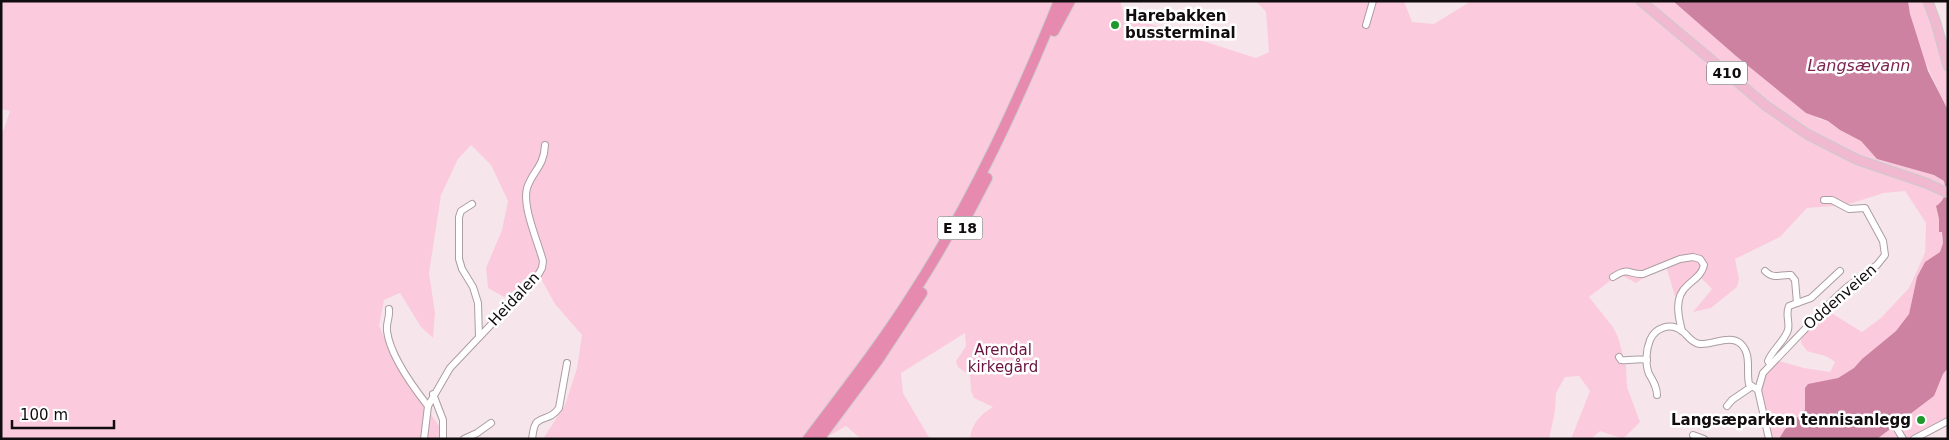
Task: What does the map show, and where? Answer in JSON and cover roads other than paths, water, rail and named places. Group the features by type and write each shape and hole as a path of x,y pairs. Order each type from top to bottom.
{"highway":[{"name":"E 18","path":"808,439 873,354 944,243 970,196 1012,111 1059,1"},
{"name":"E 18","path":"819,439 878,360 950,246 998,157 1068,1"}],"main road":[{"name":"410","path":"1642,1 1765,105 1808,134 1858,160 1926,183 1948,193"},
{"path":"1928,1 1948,66"},
{"name":"410","path":"1926,183 1948,186"}],"street":[{"path":"1366,25 1373,1"},
{"name":"Heidalen","path":"424,439 428,406 433,394 450,368 538,275 542,268 543,261 528,211 526,191 541,165 545,145"},
{"name":"Oddenveien","path":"1758,390 1760,378 1770,364 1846,288 1877,264 1885,255 1883,241 1864,208 1848,209 1832,200 1824,200"},
{"name":"Heidalen","path":"472,204 461,211 459,217 459,259 462,269 473,287 478,303 479,337"},
{"path":"1613,277 1624,271 1643,274 1686,257 1700,259 1704,265 1702,272 1684,288 1680,297 1678,310 1682,331 1686,336 1700,344 1729,340 1736,341 1743,346 1747,355 1748,379 1751,387 1758,390 1769,439"},
{"name":"Oddenveien","path":"1765,271 1769,275 1776,277 1792,275 1795,280 1797,303"},
{"name":"Oddenveien","path":"1770,364 1769,358 1781,344 1788,331 1787,311 1789,306 1811,298 1840,271"},
{"path":"389,309 390,316 386,325 388,336 406,376 428,406"},
{"path":"1656,395 1656,387 1648,372 1647,360 1647,350 1653,334 1667,327 1682,331"},
{"path":"1619,357 1621,360 1626,361 1638,358 1647,360"},
{"path":"532,439 537,422 555,414 559,408 567,363"},
{"path":"1727,406 1732,400 1751,387"},
{"path":"433,394 443,420 442,439"},
{"path":"1914,439 1948,421"},
{"path":"464,439 491,423"},
{"path":"1896,427 1903,439"},
{"path":"1693,435 1704,439"}],"water":[{"name":"Langsævann","path":"1673,1 1908,1 1910,14 1928,71 1948,110 1948,368 1943,374 1934,396 1877,439 1779,439 1785,429 1805,410 1805,388 1808,384 1838,378 1854,368 1896,331 1909,314 1917,277 1925,262 1940,252 1943,243 1942,232 1939,232 1936,206 1944,195 1944,181 1934,175 1877,159 1861,141 1828,121 1806,113"}],"place":[{"name":"Harebakken bussterminal","path":"1115,25"},
{"name":"Langsæparken tennisanlegg","path":"1921,420"}],"park label":[{"name":"Arendal kirkegård","path":"1003,358"}]}
